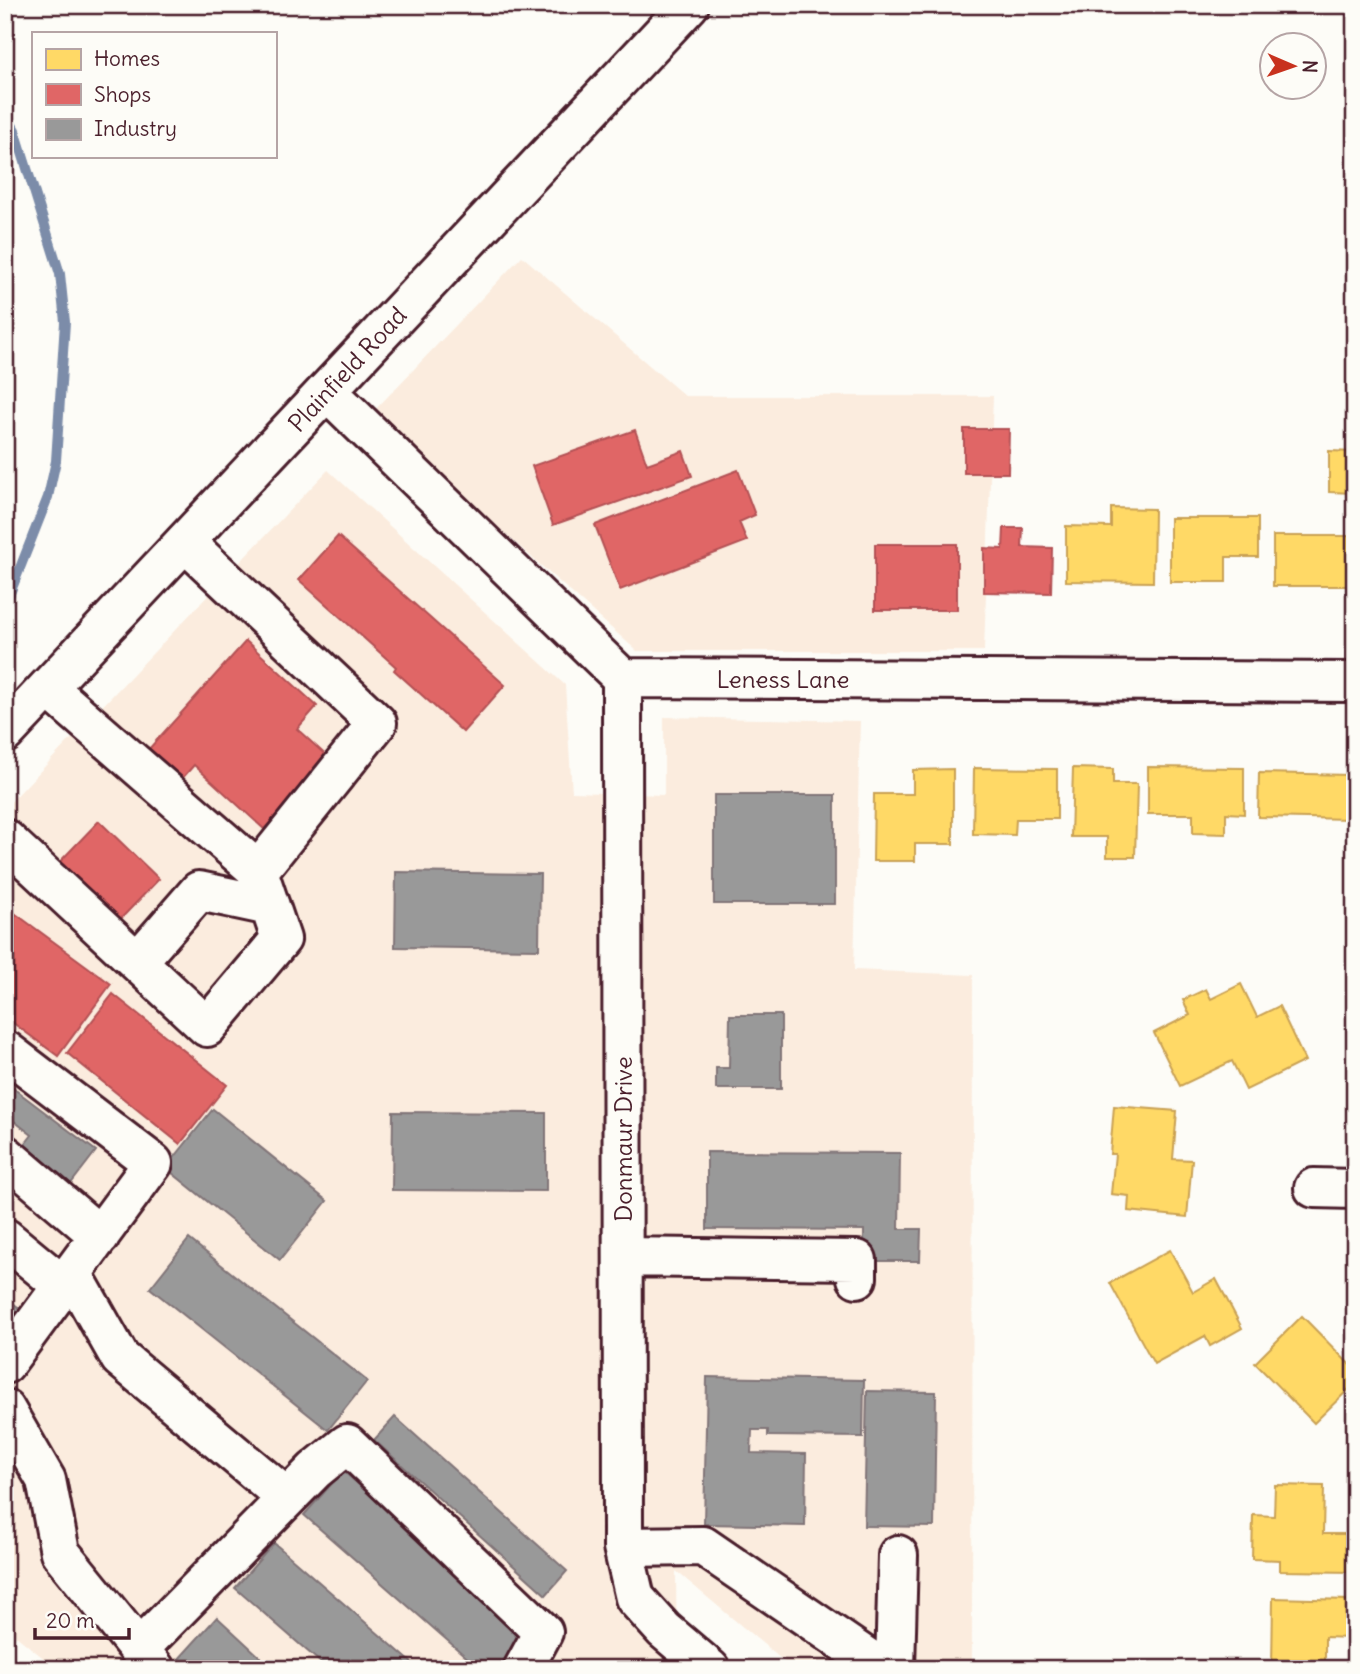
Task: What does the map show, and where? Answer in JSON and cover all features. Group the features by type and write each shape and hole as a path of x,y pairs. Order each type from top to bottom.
{"street":[{"name":"Plainfield Road","path":"5,733 689,5"},
{"path":"327,391 622,678"},
{"path":"185,542 377,723 264,889"},
{"name":"Leness Lane","path":"622,678 1355,682"},
{"name":"Donmaur Drive","path":"622,678 623,1547 635,1598 664,1630 710,1669"},
{"path":"10,854 137,962 207,1027 281,939 264,889 48,688"},
{"path":"137,962 199,891 264,889"},
{"path":"5,1050 153,1164 5,1364"},
{"path":"5,1155 100,1236"},
{"path":"1314,1188 1355,1189"},
{"path":"5,1238 68,1280 120,1358 287,1498"},
{"path":"623,1257 857,1260 857,1278"},
{"path":"5,1409 46,1480 60,1552 147,1659 287,1498 314,1470 347,1444 543,1632 523,1669"},
{"path":"623,1547 703,1546 883,1669"},
{"path":"895,1669 898,1555"}],"shaded area":[{"path":"522,256 685,396 993,396 984,651 637,651 371,414"},
{"path":"328,470 565,685 572,792 664,795 664,717 860,721 854,970 973,975 972,1669 793,1669 676,1571 677,1669 57,1669 5,1627 5,808"}],"building: Homes":[{"path":"1329,451 1355,452 1355,493 1329,492"},
{"path":"1111,508 1154,509 1153,582 1066,581 1066,526 1111,527"},
{"path":"1170,518 1258,518 1258,557 1226,557 1226,582 1170,582"},
{"path":"1273,536 1351,536 1350,586 1273,586"},
{"path":"1148,767 1244,768 1244,814 1226,813 1226,834 1193,833 1193,814 1148,814"},
{"path":"974,768 1057,769 1057,819 1016,819 1015,835 973,834"},
{"path":"1073,768 1113,769 1113,784 1137,784 1135,857 1107,857 1107,837 1071,837"},
{"path":"953,769 953,844 915,844 915,861 873,861 874,794 913,794 913,770"},
{"path":"1259,773 1350,775 1349,819 1258,817"},
{"path":"1241,984 1257,1017 1279,1006 1305,1061 1246,1090 1232,1061 1180,1086 1154,1033 1190,1015 1183,1000 1206,989 1211,999"},
{"path":"1114,1106 1177,1111 1173,1159 1192,1160 1187,1217 1128,1211 1129,1196 1111,1194 1115,1154 1110,1154"},
{"path":"1170,1250 1193,1292 1216,1279 1242,1328 1210,1346 1205,1336 1154,1364 1110,1283"},
{"path":"1302,1316 1355,1370 1355,1383 1314,1423 1255,1363"},
{"path":"1275,1485 1324,1486 1323,1534 1355,1534 1355,1572 1280,1571 1280,1560 1252,1559 1253,1515 1274,1516"},
{"path":"1273,1598 1350,1600 1350,1638 1325,1637 1325,1669 1272,1669"}],"building: Shops":[{"path":"964,429 1009,429 1008,473 964,473"},
{"path":"635,430 647,464 683,451 692,476 553,525 532,466"},
{"path":"738,470 755,515 739,522 747,541 620,590 595,525"},
{"path":"1004,528 1023,528 1022,547 1052,548 1051,593 984,592 984,548 1003,549"},
{"path":"338,536 505,685 463,732 394,670 396,667 299,580"},
{"path":"875,544 957,544 957,610 875,610"},
{"path":"246,641 317,706 297,729 329,758 264,829 194,765 172,790 139,760"},
{"path":"99,821 159,879 108,932 48,874"},
{"path":"5,906 111,984 58,1056 5,1017"},
{"path":"113,994 227,1085 180,1144 67,1053"}],"building: Industry":[{"path":"714,795 835,795 835,904 714,904"},
{"path":"396,872 540,874 539,949 395,947"},
{"path":"730,1015 781,1015 781,1089 716,1089 716,1068 729,1068"},
{"path":"5,1082 96,1151 66,1190 18,1153 32,1135 5,1114"},
{"path":"213,1109 327,1201 280,1260 166,1168"},
{"path":"393,1112 546,1113 546,1191 392,1190"},
{"path":"707,1152 900,1153 899,1229 921,1229 920,1261 864,1261 864,1230 707,1229"},
{"path":"189,1239 367,1381 328,1430 150,1288"},
{"path":"5,1297 27,1314 5,1341"},
{"path":"707,1377 864,1380 863,1437 768,1436 768,1430 752,1430 751,1453 806,1454 805,1526 704,1524"},
{"path":"867,1391 936,1392 934,1527 864,1526"},
{"path":"395,1417 567,1571 546,1595 374,1440"},
{"path":"343,1471 529,1632 497,1669 480,1669 304,1515"},
{"path":"274,1543 419,1669 328,1669 235,1588"},
{"path":"217,1617 273,1669 185,1669 177,1661"}],"waterway":[{"path":"5,113 15,130 60,274 65,322 56,461 48,497 5,606"}]}
